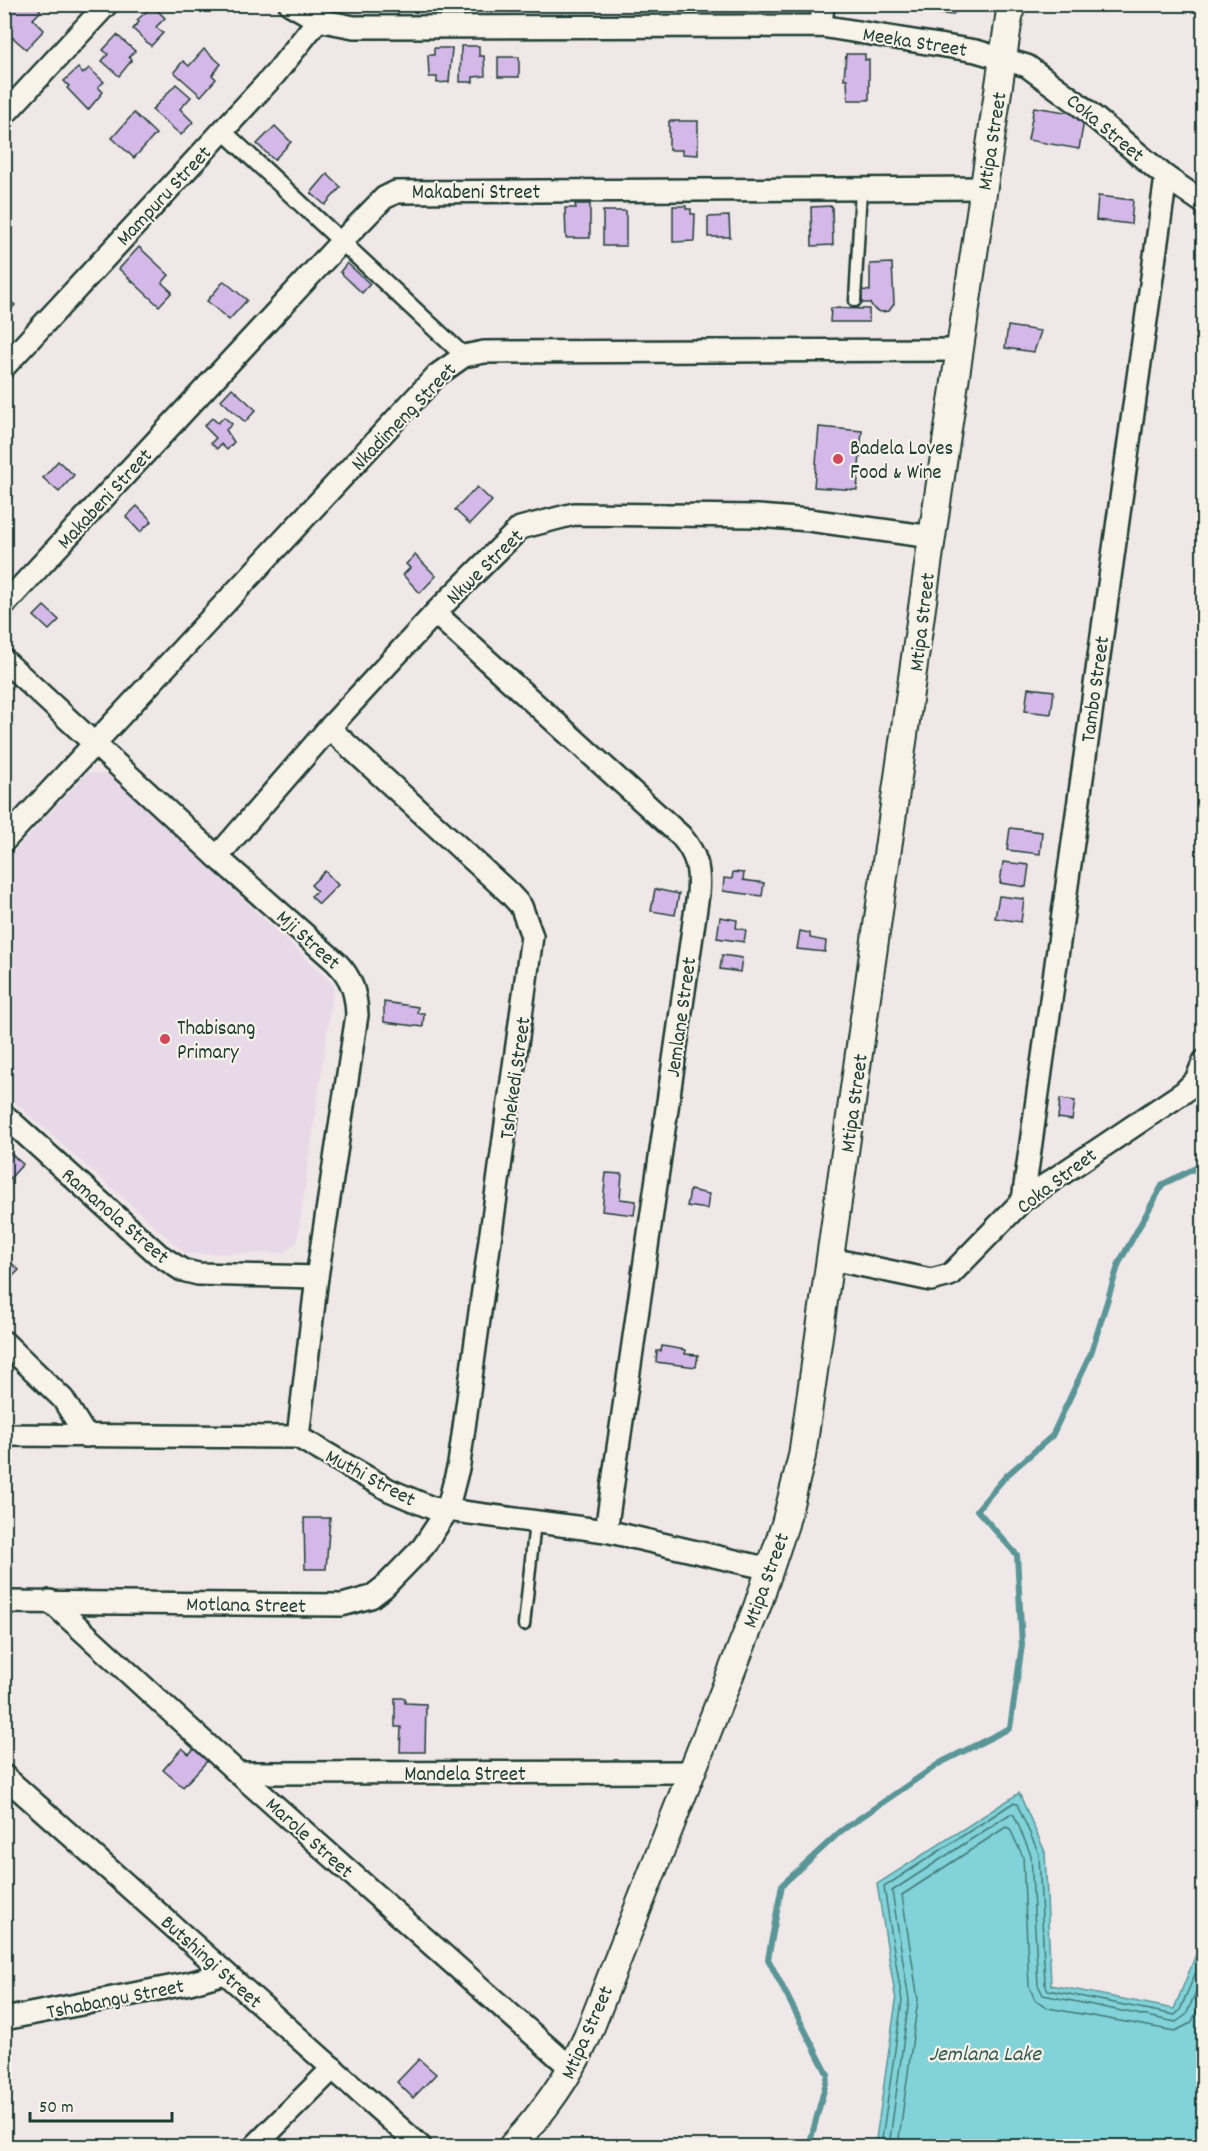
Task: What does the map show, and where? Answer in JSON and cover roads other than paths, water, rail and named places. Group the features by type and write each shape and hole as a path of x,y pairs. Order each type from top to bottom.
{"street":[{"path":"4,115 107,4"},
{"name":"Meeka Street","path":"290,4 354,27 821,26 1004,58"},
{"path":"821,26 823,4"},
{"name":"Mtipa Street","path":"512,2146 549,2104 572,2070 770,1569 791,1503 802,1456 932,537 1011,4"},
{"name":"Mampuru Street","path":"4,368 276,73 313,13"},
{"name":"Coka Street","path":"1004,58 1027,66 1047,79 1166,177 1203,203"},
{"path":"223,131 464,356"},
{"name":"Tambo Street","path":"1023,1200 1166,177"},
{"name":"Makabeni Street","path":"4,605 342,241 384,198 396,192 983,188"},
{"name":"Nkadimeng Street","path":"4,841 249,581 437,375 464,356 484,352 960,350"},
{"name":"Nkwe Street","path":"217,857 329,728 435,614 520,528 574,514 758,516 809,519 932,537"},
{"name":"Jemlane Street","path":"435,614 681,836 693,849 699,868 697,906 606,1531"},
{"name":"Mji Street","path":"4,660 217,857 336,962 347,973 354,988 357,1015 317,1276 298,1437"},
{"name":"Tshekedi Street","path":"329,728 509,893 521,906 532,936 459,1464 447,1511"},
{"name":"Coka Street","path":"831,1259 920,1278 941,1279 966,1261 1023,1200 1184,1092 1196,1080 1203,1061"},
{"name":"Ramanola Street","path":"4,1115 159,1255 182,1270 198,1275 317,1276"},
{"path":"4,1342 63,1399 86,1436"},
{"name":"Muthi Street","path":"4,1435 298,1437 409,1500 447,1511 606,1531 770,1569"},
{"name":"Motlana Street","path":"4,1602 342,1605 357,1602 384,1587 423,1547 447,1511"},
{"name":"Marole Street","path":"50,1601 238,1773 572,2070"},
{"name":"Mandela Street","path":"238,1773 691,1772"},
{"name":"Butshingi Street","path":"4,1776 420,2146"},
{"path":"4,1797 27,1797"},
{"name":"Tshabangu Street","path":"4,2019 190,1983 225,1973"},
{"path":"255,2146 333,2068"}],"lane":[{"path":"855,301 861,189"},
{"path":"524,1625 535,1521"}],"water":[{"name":"Jemlana Lake","path":"1019,1793 1045,1852 1051,1985 1174,2009 1203,1937 1203,2146 875,2146 896,2001 877,1884"}],"waterway":[{"path":"809,2146 828,2075 768,1959 782,1885 841,1831 940,1763 1010,1728 1022,1645 1017,1555 977,1510 1006,1476 1052,1436 1091,1353 1119,1263 1163,1184 1204,1164"}],"place":[{"name":"Badela Loves Food & Wine","path":"838,459"},
{"name":"Thabisang Primary","path":"165,1039"}]}
